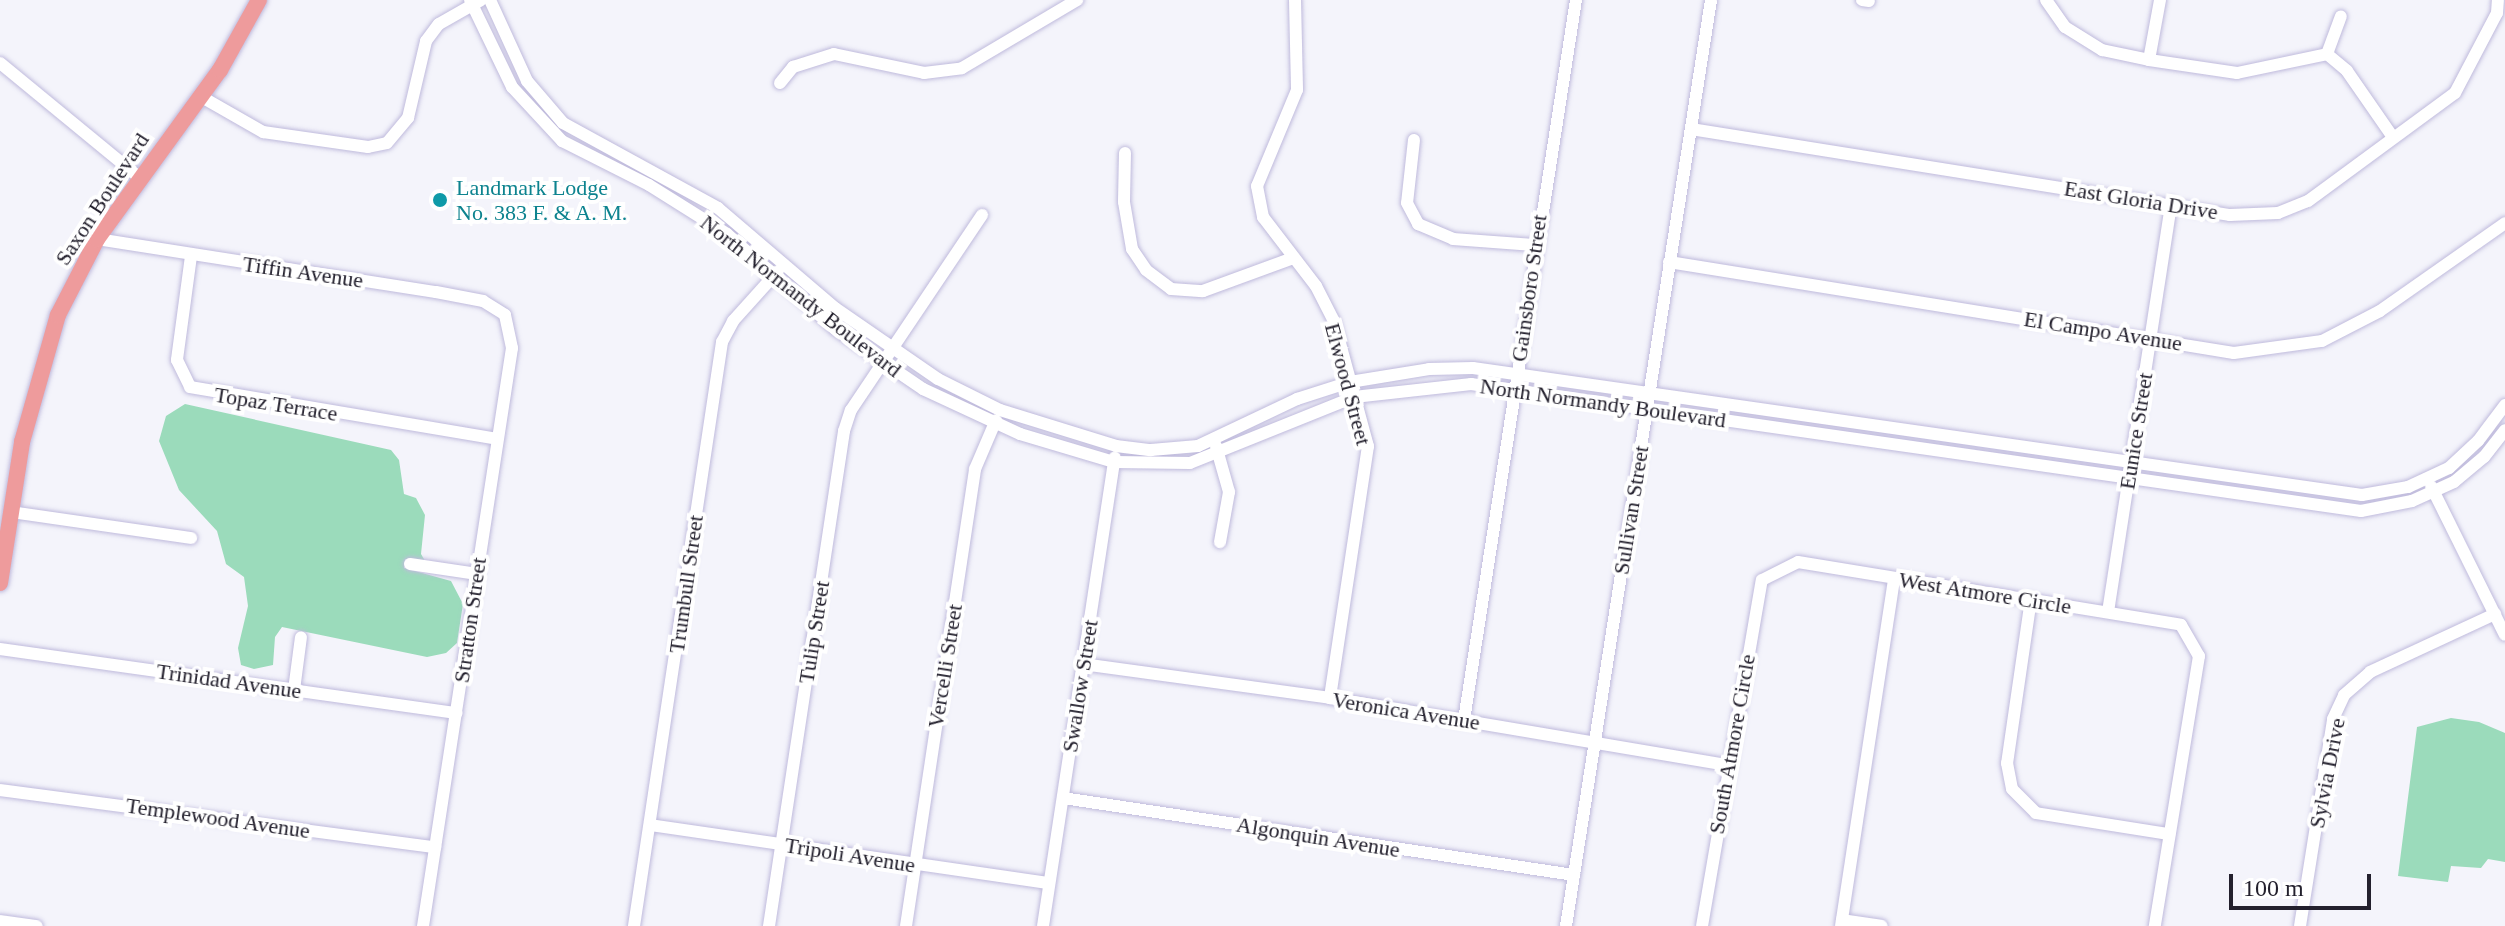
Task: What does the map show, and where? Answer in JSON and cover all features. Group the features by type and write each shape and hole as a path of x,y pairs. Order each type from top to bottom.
{"main road":[{"name":"Saxon Boulevard","path":"0,583 37,375 58,315 97,239 200,96 259,0"}],"street":[{"name":"North Normandy Boulevard","path":"490,0 527,81 563,123 692,191 892,350 1000,410 1116,446 1167,450 1214,439 1297,399 1350,382 1429,369 1518,372 2349,495 2430,486 2465,455 2505,405"},
{"path":"780,83 793,67 834,54 924,73 962,68 1077,0"},
{"name":"Elwood Street","path":"1295,0 1297,90 1257,186 1263,217 1316,286 1334,321 1368,446 1330,698"},
{"name":"Gainsboro Street","path":"1464,720 1518,372 1534,245 1576,0"},
{"name":"Sullivan Street","path":"1566,926 1711,0"},
{"path":"1862,0 1869,1"},
{"path":"2046,0 2065,27 2102,50 2149,60 2237,73 2327,54"},
{"path":"2149,60 2160,0"},
{"name":"East Gloria Drive","path":"1691,129 2171,203 2230,215 2278,213 2308,201 2392,136 2455,93 2497,13 2498,0"},
{"path":"200,96 263,132 368,147 387,143 400,129 413,104 426,41 439,24 475,2"},
{"name":"North Normandy Boulevard","path":"475,2 512,87 546,129 573,149 702,218 883,364 994,425 1114,462 1173,465 1219,454 1354,397 1440,384 1515,387 2336,510 2386,508 2470,469 2505,430"},
{"path":"2327,54 2341,16"},
{"path":"2327,54 2347,71 2392,136"},
{"path":"0,63 139,177"},
{"path":"1414,140 1407,203 1418,224 1453,239 1534,245"},
{"path":"1125,153 1124,202 1132,249 1146,270 1171,289 1203,291 1293,258"},
{"name":"Eunice Street","path":"2108,612 2171,203"},
{"name":"Tulip Street","path":"769,926 844,431 851,410 982,215"},
{"name":"El Campo Avenue","path":"1669,262 2234,353 2322,341 2380,311 2505,223"},
{"name":"Tiffin Avenue","path":"97,239 436,292 483,301 505,315"},
{"name":"Topaz Terrace","path":"191,256 177,360 190,387 496,439"},
{"name":"Trumbull Street","path":"634,926 722,342 786,263"},
{"name":"Stratton Street","path":"423,926 512,348 505,315"},
{"name":"Vercelli Street","path":"906,926 975,469 1000,410"},
{"path":"1214,439 1229,492 1220,542"},
{"name":"Swallow Street","path":"1043,926 1116,446"},
{"path":"2430,486 2505,635"},
{"path":"11,512 191,538"},
{"name":"West Atmore Circle","path":"1775,569 1798,562 2181,625 2191,637 2199,656 2169,834"},
{"path":"410,564 477,574"},
{"name":"South Atmore Circle","path":"1702,926 1727,765 1762,580 1775,569"},
{"path":"1882,926 1841,923 1894,579"},
{"path":"2031,599 2007,763 2012,789 2036,813 2169,834 2155,926"},
{"name":"Sylvia Drive","path":"2300,926 2333,719 2344,695 2370,672 2495,614"},
{"path":"294,690 301,637"},
{"name":"Trinidad Avenue","path":"0,649 457,713"},
{"name":"Veronica Avenue","path":"1083,664 1330,698 1727,765"},
{"name":"Templewood Avenue","path":"0,790 435,847"},
{"name":"Algonquin Avenue","path":"1063,798 1574,875"},
{"name":"Tripoli Avenue","path":"650,825 915,866 1049,883"},
{"path":"0,921 37,926"}],"green space":[{"path":"185,404 391,450 399,460 404,494 416,498 425,515 421,554 425,561 405,559 404,568 451,581 463,604 457,643 446,653 427,657 282,627 275,637 273,665 254,669 241,665 238,648 248,606 244,577 226,564 217,531 179,490 159,441 166,416"},
{"path":"2451,718 2479,722 2505,733 2505,862 2488,859 2481,868 2451,866 2448,882 2398,876 2417,727"}],"place":[{"name":"Landmark Lodge No. 383 F. & A. M.","path":"440,200"}]}
